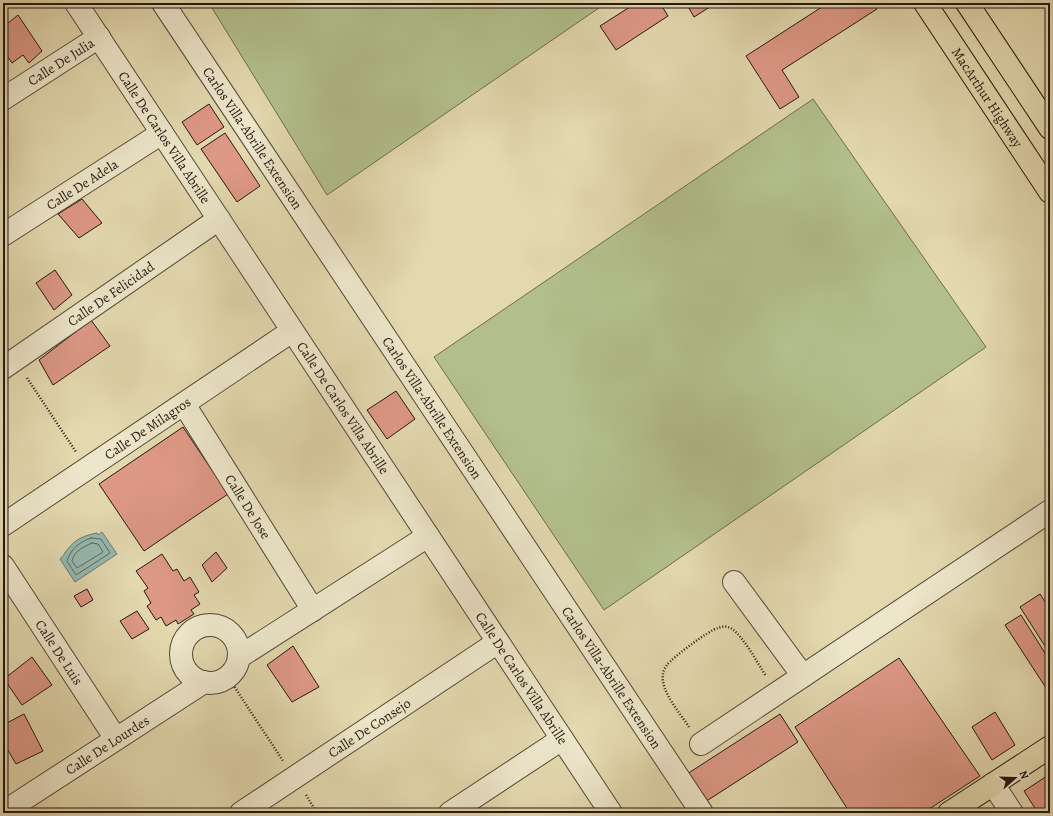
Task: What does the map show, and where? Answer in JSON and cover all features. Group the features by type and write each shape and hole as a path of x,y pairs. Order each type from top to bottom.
{"main road":[{"name":"MacArthur Highway","path":"925,3 1050,192"},
{"path":"967,3 1050,128"},
{"path":"983,91 1012,71"},
{"path":"949,813 1050,747"}],"street":[{"name":"Calle De Carlos Villa Abrille","path":"76,3 611,813"},
{"name":"Carlos Villa-Abrille Extension","path":"163,3 702,813"},
{"name":"Calle De Julia","path":"3,99 99,37"},
{"name":"Calle De Adela","path":"3,235 162,133"},
{"name":"Calle De Felicidad","path":"9,364 219,219"},
{"name":"Calle De Milagros","path":"3,525 292,331"},
{"name":"Calle De Jose","path":"184,404 313,610"},
{"path":"701,744 1050,511"},
{"path":"239,657 428,536"},
{"name":"Calle De Luis","path":"3,566 116,739"},
{"path":"734,582 804,676"},
{"path":"205,625 214,625 222,627 230,632 238,648 239,657 235,668 228,677 212,683 195,679 188,674 181,658 181,648 184,640 193,630 205,625"},
{"name":"Calle De Consejo","path":"241,813 498,642"},
{"name":"Calle De Lourdes","path":"9,806 204,682"},
{"path":"450,813 562,739"},
{"path":"993,784 1012,813"}],"path":[{"path":"9,364 87,469"},
{"path":"701,744 666,692 663,683 663,673 667,665 710,632 725,626 732,629 739,636 777,693"},
{"path":"228,677 317,813"}],"green space":[{"path":"209,3 606,3 327,195"},
{"path":"813,99 986,347 604,610 434,357"}],"water":[{"path":"102,532 117,554 75,582 60,559 77,540 97,533 98,535"}],"building":[{"path":"636,3 660,3 668,16 616,50 600,26"},
{"path":"686,3 716,3 694,17"},
{"path":"828,3 874,3 877,9 782,70 799,97 780,109 746,56"},
{"path":"18,15 42,51 29,63 23,55 12,63 3,50 3,27"},
{"path":"209,104 224,127 197,145 182,122"},
{"path":"225,133 260,186 237,202 201,149"},
{"path":"82,199 102,223 79,238 58,214"},
{"path":"55,270 72,295 54,310 36,283"},
{"path":"91,320 110,346 53,385 39,360"},
{"path":"396,391 415,419 387,439 367,410"},
{"path":"183,427 228,494 144,551 99,484"},
{"path":"216,552 227,568 212,582 202,565"},
{"path":"162,554 173,571 177,569 184,581 190,577 199,592 194,595 200,604 191,610 194,614 178,624 176,620 166,626 161,617 156,620 147,606 151,603 144,591 148,588 136,571"},
{"path":"87,589 93,600 81,607 74,596"},
{"path":"1040,594 1050,609 1050,654 1020,607"},
{"path":"137,611 149,629 132,639 120,621"},
{"path":"1021,615 1050,661 1050,689 1048,691 1005,625"},
{"path":"293,646 319,687 292,702 267,665"},
{"path":"32,657 52,685 22,705 4,679"},
{"path":"899,658 980,776 923,813 850,813 795,727"},
{"path":"995,712 1015,745 992,760 972,727"},
{"path":"24,714 43,751 16,764 3,742 3,725"},
{"path":"780,714 798,742 705,802 687,774"},
{"path":"1050,774 1050,808 1049,806 1038,813 1024,791"}]}
